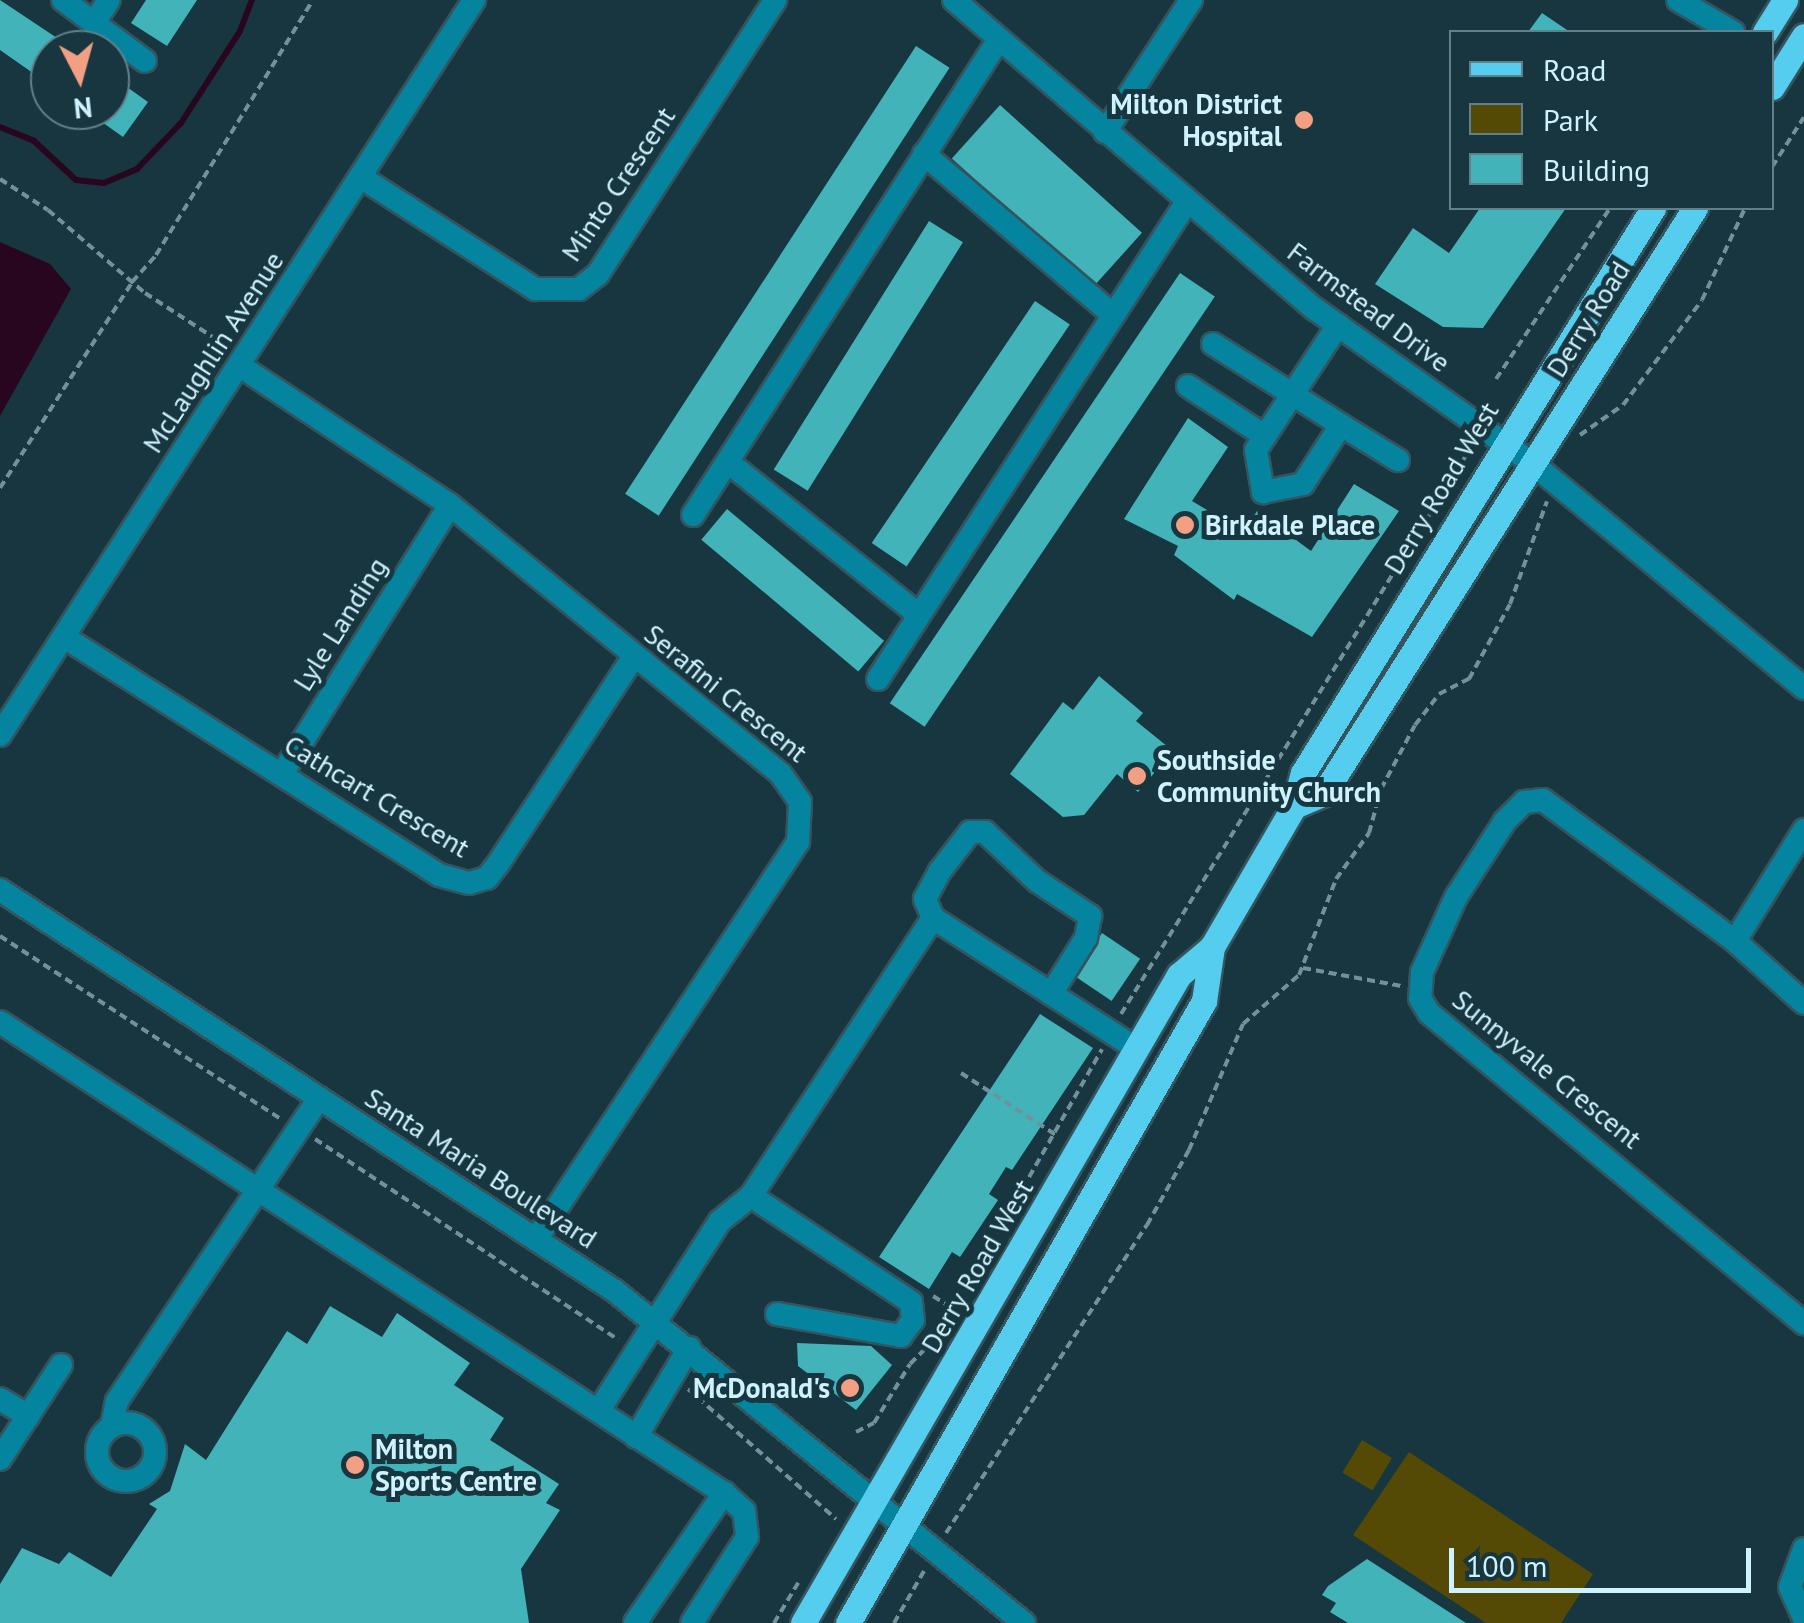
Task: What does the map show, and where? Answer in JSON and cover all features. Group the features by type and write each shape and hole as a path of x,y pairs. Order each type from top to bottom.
{"main road":[{"path":"1766,30 1786,0"},
{"path":"1774,84 1804,36"},
{"name":"Derry Road West","path":"802,1623 1179,975 1212,947 1294,806 1303,773 1503,443 1652,210"},
{"name":"Derry Road","path":"1532,463 1694,210"},
{"name":"Derry Road West","path":"1294,806 1324,793 1532,463"},
{"name":"Derry Road West","path":"848,1623 906,1528 1204,1001 1212,947"}],"street":[{"path":"63,0 145,61"},
{"path":"94,24 110,0"},
{"name":"McLaughlin Avenue","path":"0,735 474,0"},
{"name":"Minto Crescent","path":"362,178 535,289 579,289 598,274 775,0"},
{"name":"Farmstead Drive","path":"954,0 1186,203 1338,325 1532,463 1804,688"},
{"path":"1105,132 1191,0"},
{"path":"1678,0 1730,30"},
{"path":"693,515 998,39"},
{"path":"924,154 1111,313"},
{"path":"878,678 1111,313 1186,203"},
{"path":"1338,325 1256,450 1263,492 1303,484 1341,425"},
{"path":"1213,344 1398,460"},
{"name":"Serafini Crescent","path":"242,362 450,506 795,787 802,822 798,842 536,1239"},
{"path":"1188,386 1265,436"},
{"path":"728,462 918,614"},
{"name":"Lyle Landing","path":"282,774 450,506"},
{"name":"Cathcart Crescent","path":"64,637 439,874 469,883 487,878 634,656"},
{"name":"Sunnyvale Crescent","path":"1804,1003 1735,941 1543,800 1524,802 1456,897 1422,972 1421,990 1428,1013 1804,1323"},
{"path":"1735,941 1804,830"},
{"path":"1051,994 1092,926 1090,916 1037,880 985,832 970,832 940,871 925,899 933,918 1051,994 1110,1032 1137,1049"},
{"name":"Santa Maria Boulevard","path":"0,890 654,1320 1024,1623"},
{"path":"599,1410 720,1221 750,1196 933,918"},
{"path":"0,1022 255,1193 724,1493 744,1512 747,1537 692,1623"},
{"path":"165,1423 155,1457 138,1479 109,1476 96,1451 112,1426 117,1401 319,1098"},
{"path":"750,1196 911,1302 913,1320 901,1336 777,1314"},
{"path":"636,1437 689,1348"},
{"path":"0,1459 61,1365"},
{"path":"0,1399 28,1416"},
{"path":"112,1426 140,1426 152,1438 155,1457"},
{"path":"635,1623 724,1493"},
{"path":"1804,1549 1790,1588 1804,1618"}],"path":[{"path":"0,488 132,282 156,255 314,0"},
{"path":"1774,164 1804,117"},
{"path":"0,179 48,210 132,282 242,362"},
{"path":"1496,379 1609,210"},
{"path":"1576,438 1623,406 1702,300 1744,210"},
{"path":"856,1432 874,1423 910,1364 939,1336 1056,1135 1110,1032 1465,457"},
{"path":"894,1623 935,1552 1146,1225 1189,1150 1243,1024 1302,968 1336,879 1369,833 1381,789 1415,725 1440,694 1469,679 1510,604 1555,484"},
{"path":"0,936 297,1130 400,1191 635,1350"},
{"path":"1302,968 1421,990"},
{"path":"961,1073 1056,1135"},
{"path":"673,1375 838,1515 829,1530"},
{"path":"774,1623 802,1577"}],"green space":[{"path":"1362,1440 1392,1458 1372,1491 1342,1473"},
{"path":"1409,1452 1593,1574 1561,1623 1486,1623 1353,1535"}],"shaded area":[{"path":"0,242 50,264 71,289 0,416"}],"building":[{"path":"0,0 45,30 30,30 30,71 0,50"},
{"path":"146,0 197,0 167,46 131,23"},
{"path":"1542,13 1567,30 1529,30"},
{"path":"916,46 950,68 659,516 625,494"},
{"path":"130,89 148,102 130,127"},
{"path":"1000,105 1142,233 1094,286 952,159"},
{"path":"1479,210 1565,210 1483,328 1443,327 1375,284 1413,228 1449,253"},
{"path":"929,221 963,242 808,491 774,469"},
{"path":"1180,273 1215,296 925,727 890,703"},
{"path":"1035,301 1070,324 907,567 872,543"},
{"name":"Birkdale Place","path":"1188,418 1228,447 1192,501 1244,532 1257,511 1311,551 1354,484 1399,511 1312,637 1237,594 1234,600 1174,555 1178,546 1124,519"},
{"path":"727,509 884,641 858,671 701,540"},
{"path":"1099,676 1143,713 1136,721 1173,751 1138,792 1117,774 1084,815 1063,817 1010,774 1063,702 1073,710"},
{"path":"1102,933 1140,959 1112,1001 1073,975"},
{"path":"1040,1014 1093,1048 1012,1170 1006,1167 989,1194 998,1200 960,1257 952,1252 929,1289 879,1257"},
{"name":"Milton Sports Centre","path":"330,1306 382,1337 397,1313 470,1363 454,1385 504,1418 490,1440 559,1484 546,1503 560,1510 521,1569 529,1623 0,1623 0,1584 22,1548 59,1564 69,1552 111,1577 157,1509 149,1504 170,1491 185,1444 206,1460 287,1331 307,1344"},
{"name":"McDonald's","path":"797,1343 871,1346 892,1365 856,1410 798,1366"},
{"path":"1367,1559 1466,1623 1348,1623 1330,1612 1336,1603 1322,1595 1328,1586"}],"waterway":[{"path":"0,127 34,141 76,180 104,183 137,169 181,123 240,31 252,0"}],"place":[{"name":"Milton District Hospital","path":"1304,120"},
{"name":"Birkdale Place","path":"1185,525"},
{"name":"Southside Community Church","path":"1137,776"},
{"name":"McDonald's","path":"850,1388"},
{"name":"Milton Sports Centre","path":"355,1465"}]}
